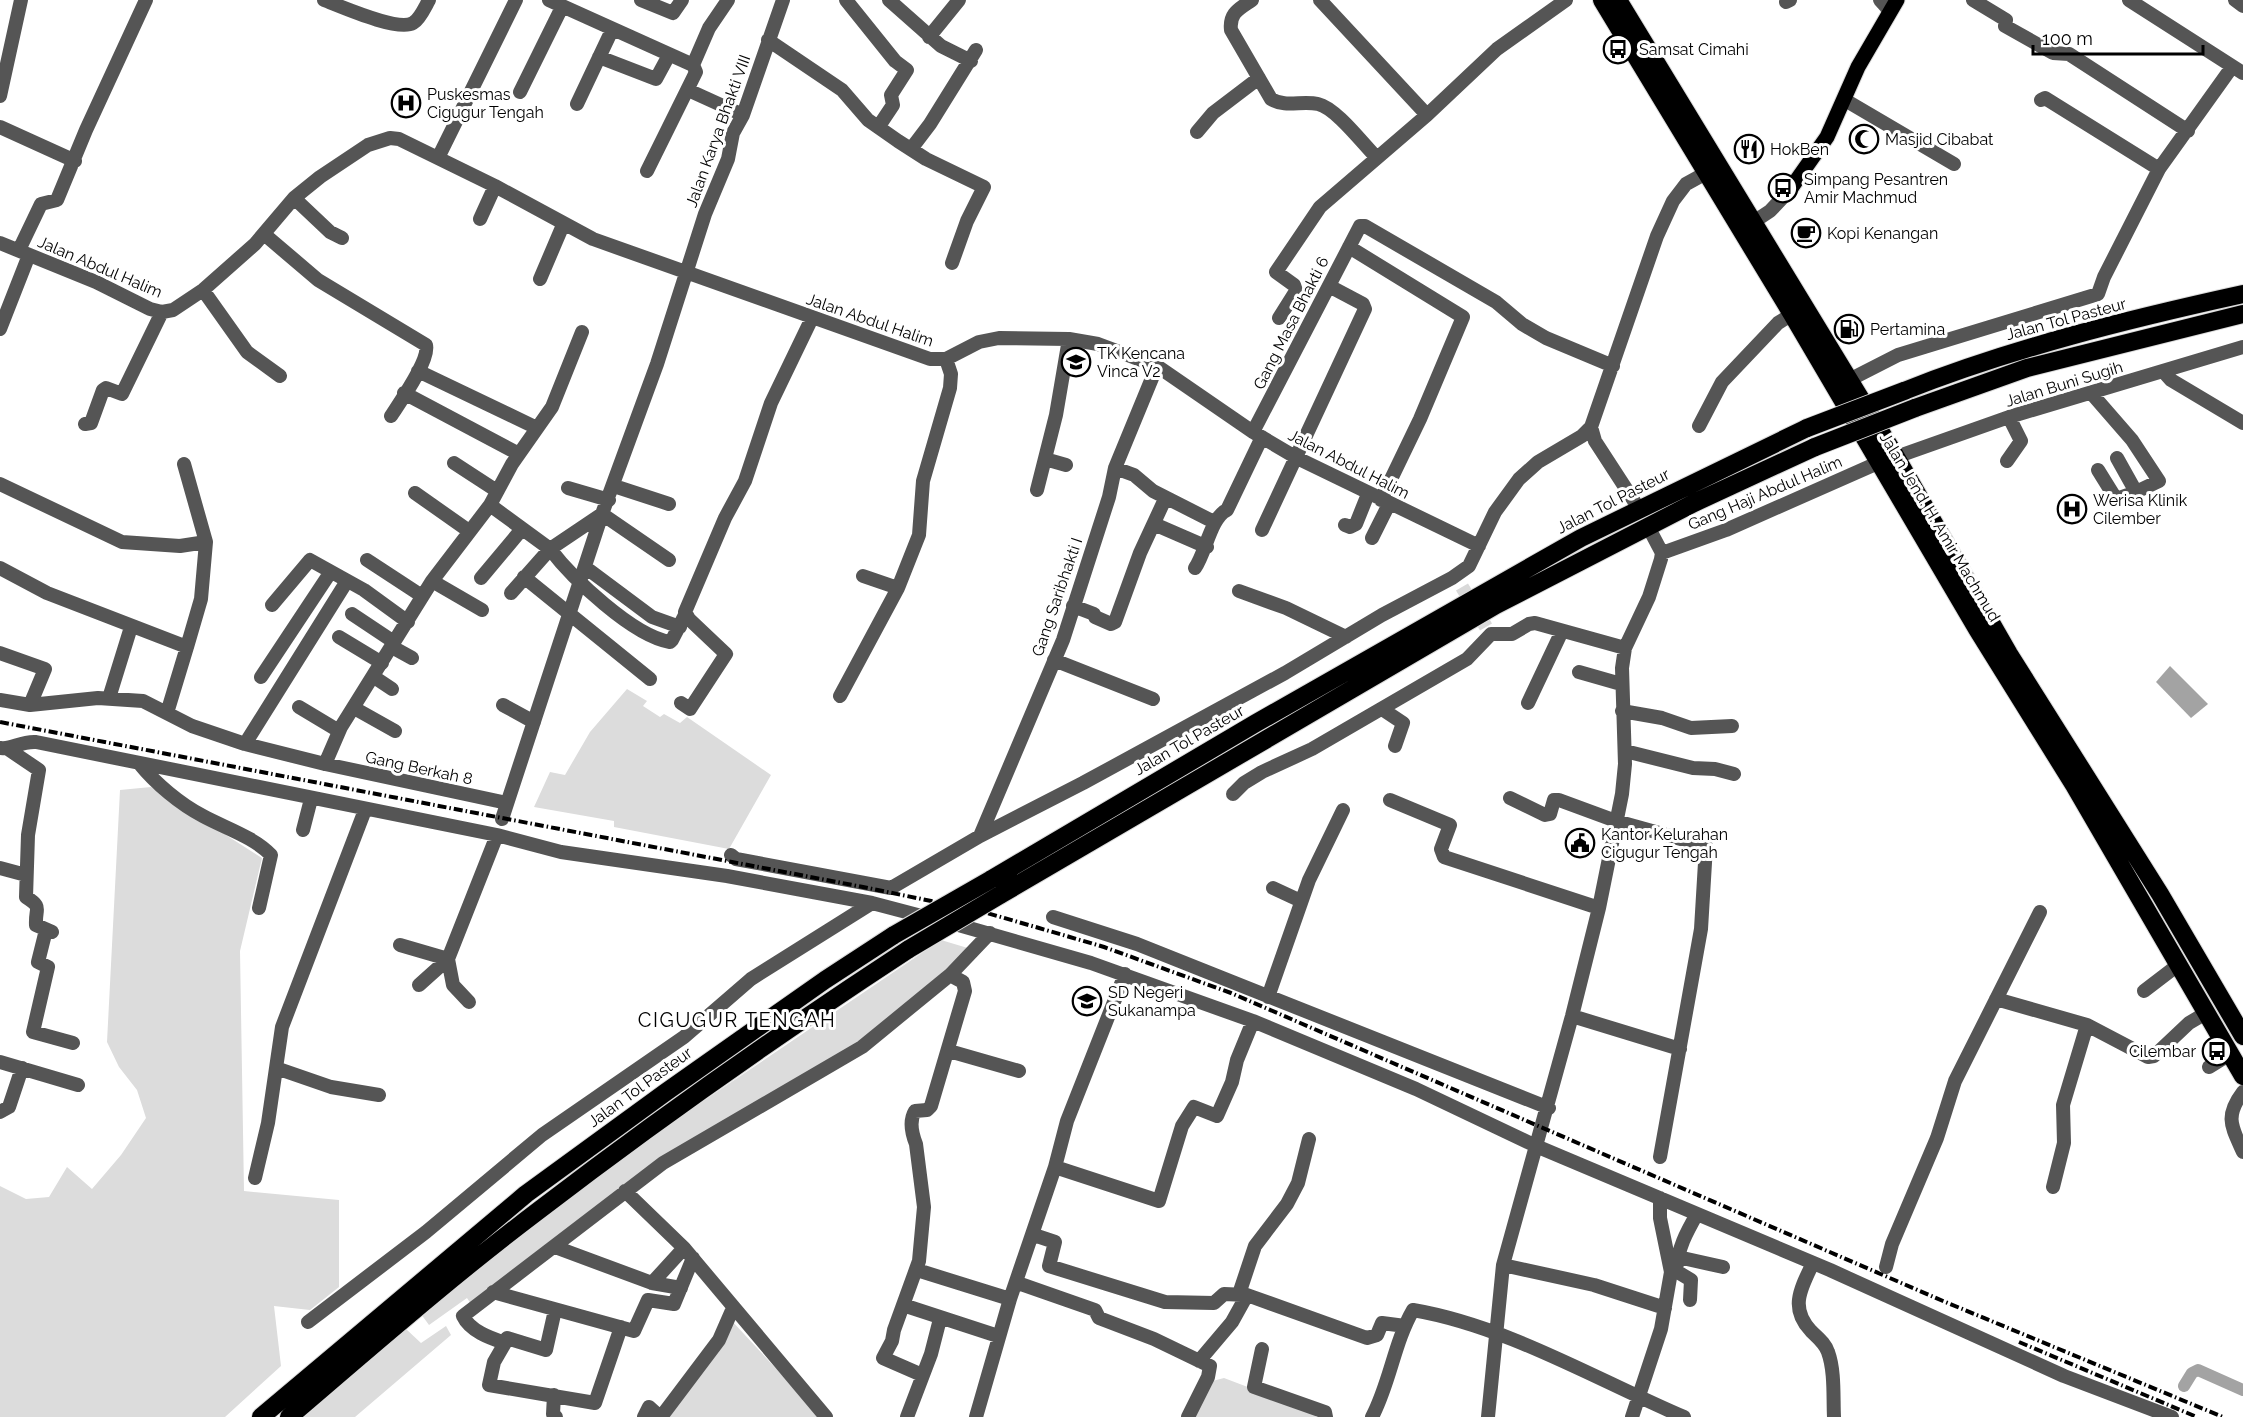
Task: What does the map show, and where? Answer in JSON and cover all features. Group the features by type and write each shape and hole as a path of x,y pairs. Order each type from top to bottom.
{"highway":[{"name":"Jalan Jend. H. Amir Machmud","path":"1602,0 1706,173 1785,318 1888,460 2160,894 2242,1034"},
{"name":"Jalan Jend. H. Amir Machmud","path":"1618,0 1849,380 1888,460 2243,1076"},
{"name":"Jalan Tol Pasteur","path":"261,1417 526,1194 808,992 894,936 995,887 1346,683 1581,538 1807,428 1947,374 2010,354 2243,294"},
{"name":"Jalan Tol Pasteur","path":"1346,683 1593,553 1815,447 2027,368 2243,314"},
{"name":"Jalan Tol Pasteur","path":"290,1417 441,1288 537,1211 783,1032 909,949 995,887"},
{"path":"2144,905 2160,894"}],"main road":[{"path":"1789,191 1827,137 1889,4"}],"street":[{"path":"0,96 21,0"},
{"path":"0,329 41,204 57,200 86,130 146,0"},
{"path":"324,0 366,16 405,25 414,22 429,0"},
{"path":"438,151 508,0"},
{"path":"438,151 516,0"},
{"path":"549,0 693,65 696,72 647,171"},
{"path":"641,0 673,13 682,0"},
{"path":"693,65 709,28 728,0"},
{"name":"Jalan Karya Bhakti VIII","path":"502,819 602,514 609,500 688,275 705,214 728,159 734,133 743,116 783,0"},
{"path":"846,0 895,61 907,70 891,95 893,105 879,126"},
{"path":"890,0 929,37 973,55 911,149"},
{"path":"929,37 958,0"},
{"path":"1252,0 1233,13 1230,23 1235,39 1272,99 1278,103 1312,103 1329,108 1377,158"},
{"path":"1320,0 1427,115"},
{"path":"1279,318 1296,291 1294,285 1276,272 1320,207 1427,115 1497,49 1566,0"},
{"path":"1973,0 2006,20 2005,26 2053,53 2069,54 2188,131"},
{"path":"1849,380 1898,355 2098,294 2104,277 2159,169 2238,70 2129,0"},
{"path":"2235,0 2243,6"},
{"path":"520,92 562,7"},
{"path":"577,104 612,30"},
{"path":"768,40 843,90 868,120 911,149 984,187 967,221 952,263"},
{"path":"599,57 656,79 669,55"},
{"path":"1197,132 1213,113 1259,78"},
{"path":"688,90 743,116"},
{"path":"2041,100 2045,98 2159,169"},
{"path":"1845,99 1954,165"},
{"path":"0,127 75,161"},
{"name":"Jalan Abdul Halim","path":"0,243 162,312 172,310 203,291 264,234 294,198 342,161 380,140 399,139 438,151 563,225 630,254 915,355 930,359 945,359 989,339 1069,339 1098,344 1157,366 1297,458 1379,500 1479,546"},
{"path":"731,855 735,859 891,888 980,836 1083,783 1285,673 1346,637 1457,582 1469,566 1495,512 1519,479 1538,462 1582,436 1591,427 1657,236 1672,201 1686,184 1706,173"},
{"path":"480,219 495,186"},
{"path":"1752,223 1770,211 1789,191"},
{"path":"294,198 330,232 342,238"},
{"path":"540,279 563,225"},
{"name":"Gang Masa Bhakti 6","path":"1214,522 1221,512 1227,510 1258,434 1357,229 1365,226 1384,236 1496,302 1522,324 1546,338 1613,366"},
{"path":"264,234 318,280 426,345 427,352 418,371 391,416"},
{"path":"1349,247 1463,317 1420,419 1379,500 1372,538"},
{"path":"1262,530 1365,309 1364,304 1329,286"},
{"path":"203,291 247,352 279,376"},
{"path":"85,424 91,423 94,419 103,390 106,388 122,394 162,312"},
{"path":"490,505 550,549 580,583 640,630 661,641 670,642 680,627 725,518 745,481 771,403 812,318"},
{"path":"1699,426 1722,382 1785,318"},
{"path":"325,764 339,731 433,578 490,505 519,454 560,392 571,356 582,332"},
{"path":"1037,490 1056,415 1069,339"},
{"name":"Jalan Buni Sugih","path":"1888,460 2009,417 2239,351"},
{"path":"840,696 898,588 919,535 923,481 950,388 951,374 945,359"},
{"name":"Gang Saribhakti I","path":"980,836 1054,660 1109,497 1115,468 1157,366"},
{"path":"418,371 537,428"},
{"path":"2163,371 2170,380 2243,423"},
{"path":"404,393 519,454"},
{"path":"2092,394 2132,440 2159,481 2116,499 2098,470"},
{"path":"2007,461 2021,441 2009,417"},
{"path":"1591,427 1595,441 1634,501"},
{"path":"2116,458 2136,492"},
{"path":"1045,459 1066,465"},
{"name":"Gang Haji Abdul Halim","path":"1662,553 1726,530 1888,460"},
{"path":"454,463 497,491"},
{"path":"167,713 201,599 206,542 184,464"},
{"path":"1115,468 1134,475 1144,486 1165,499 1198,512 1214,522 1207,547 1195,568"},
{"path":"0,484 122,542 180,546 206,542"},
{"path":"614,486 669,504"},
{"path":"568,488 609,500"},
{"path":"415,493 469,531"},
{"path":"1074,606 1094,614 1095,617 1107,623 1115,622 1140,553 1165,499"},
{"path":"1345,525 1350,527 1356,524 1379,500"},
{"path":"511,593 550,549 602,514 669,560"},
{"path":"1154,524 1207,547"},
{"path":"482,578 522,529"},
{"path":"1488,1417 1503,1265 1549,1108 1599,908 1622,794 1625,751 1622,684 1625,648 1649,597 1662,553 1652,534"},
{"path":"272,605 307,560 347,581 408,622"},
{"path":"367,560 422,596"},
{"path":"423,567 433,578 482,610"},
{"path":"585,567 652,617 680,627"},
{"path":"0,568 47,593 130,627 187,646"},
{"path":"261,677 330,573"},
{"path":"863,576 898,588"},
{"path":"524,577 650,679"},
{"path":"245,744 347,581"},
{"path":"1239,591 1286,608 1346,637"},
{"path":"352,614 412,658"},
{"path":"681,703 690,709 726,654 686,614"},
{"path":"1233,794 1244,783 1262,772 1312,749 1467,659 1488,631 1512,634 1529,624 1625,648"},
{"path":"109,698 130,627"},
{"path":"1528,703 1562,631"},
{"path":"339,637 382,663"},
{"path":"0,652 47,665 30,705"},
{"path":"1054,660 1153,699"},
{"path":"1579,672 1622,684"},
{"path":"374,677 392,688"},
{"name":"Gang Berkah 8","path":"0,700 30,705 109,698 143,701 192,726 245,744 325,764 507,803"},
{"path":"503,705 534,722"},
{"path":"299,707 339,731"},
{"path":"354,708 394,731"},
{"path":"1382,709 1403,723 1395,746"},
{"path":"1622,711 1662,718 1691,728 1732,726"},
{"path":"4,748 22,741 36,742 497,835 561,852 727,876 872,903 990,933 1125,974 1253,1021 1416,1089 1536,1146 1813,1263 2064,1376 2172,1417"},
{"path":"4,748 39,770 28,835 26,897 36,902 38,906 36,925 49,931 38,962 48,967 33,1032 74,1043"},
{"path":"1625,751 1734,774"},
{"path":"139,763 158,783 201,815 233,831 271,855 259,908"},
{"path":"1510,798 1545,815 1550,814 1554,800 1559,800 1616,821 1706,846 1701,929 1660,1157"},
{"path":"303,830 311,799"},
{"path":"1390,800 1450,825 1442,849 1444,857 1599,908"},
{"path":"255,1178 268,1123 282,1027 365,810"},
{"path":"1268,996 1301,901 1343,810"},
{"path":"419,984 448,959 497,835"},
{"path":"0,868 26,875"},
{"path":"1273,888 1301,901"},
{"path":"308,1322 426,1232 542,1136 684,1037 751,979 872,903"},
{"path":"1886,1267 1892,1244 1937,1138 1955,1081 2040,912"},
{"path":"1053,917 1137,944 1549,1108"},
{"path":"505,1343 478,1331 466,1323 463,1316 663,1163 862,1047 950,975 990,933"},
{"path":"400,945 448,959"},
{"path":"448,959 453,985 469,1002"},
{"path":"2144,991 2178,965"},
{"path":"976,1417 998,1336 1056,1167 1067,1121 1125,974"},
{"path":"922,1375 883,1358 892,1341 917,1270 924,1207 916,1144 912,1135 912,1116 915,1112 927,1110 932,1106 949,1051 965,991 963,982 950,975"},
{"path":"1996,999 2087,1024 2142,1056 2151,1057 2189,1023 2206,1013"},
{"path":"1572,1016 1680,1049"},
{"path":"1056,1167 1159,1201 1182,1126 1194,1107 1217,1116 1232,1082 1237,1060 1253,1021"},
{"path":"2053,1188 2064,1143 2063,1105 2087,1024"},
{"path":"949,1051 1018,1071"},
{"path":"2209,1067 2230,1054"},
{"path":"0,1062 78,1085"},
{"path":"0,1112 9,1107 22,1068"},
{"path":"276,1068 332,1087 379,1095"},
{"path":"2243,1092 2233,1106 2230,1122 2243,1152"},
{"path":"1199,1361 1232,1322 1243,1295 1255,1246 1287,1204 1298,1183 1309,1139"},
{"path":"625,1191 688,1253 826,1417"},
{"path":"1632,1417 1661,1329 1671,1272 1660,1218 1660,1198"},
{"path":"1690,1300 1691,1280 1676,1271 1683,1236 1697,1214"},
{"path":"1034,1235 1055,1242 1049,1266 1164,1302 1214,1303 1222,1294 1243,1295 1367,1338 1374,1337 1385,1322 1405,1326"},
{"path":"555,1247 652,1283 681,1288"},
{"path":"652,1283 688,1253"},
{"path":"494,1292 636,1330 648,1300 674,1305 681,1288 688,1253"},
{"path":"1678,1257 1723,1267"},
{"path":"1813,1263 1798,1295 1799,1311 1803,1322 1825,1345 1830,1355 1834,1417"},
{"path":"1503,1265 1593,1285 1665,1308"},
{"path":"917,1270 1010,1299"},
{"path":"1018,1283 1095,1310 1099,1318 1154,1339 1211,1369 1188,1417"},
{"path":"903,1305 940,1319 998,1336"},
{"path":"644,1417 649,1407 661,1417 719,1340 734,1308"},
{"path":"555,1310 546,1350 507,1338 494,1362 489,1385 595,1403 621,1327"},
{"path":"1372,1417 1382,1397 1405,1326 1414,1310 1496,1334 1549,1355 1684,1417"},
{"path":"907,1417 940,1319"},
{"path":"1262,1349 1254,1387 1325,1412 1326,1417"},
{"path":"554,1395 553,1414 556,1417"}],"shaded area":[{"path":"2170,666 2208,704 2191,718 2156,682"},
{"path":"627,689 647,701 643,706 660,717 664,714 680,723 687,717 771,775 729,849 614,827 614,821 534,807 550,772 565,775 590,732"},
{"path":"151,787 262,858 240,951 244,1191 339,1200 339,1287 310,1310 274,1306 281,1366 225,1417 0,1417 0,1186 26,1199 49,1197 67,1167 92,1189 121,1155 146,1118 137,1090 119,1067 107,1042 120,790"},
{"path":"941,940 971,949 853,1047 782,1086 471,1304 467,1298 429,1325 421,1314 637,1146"},
{"path":"731,1320 820,1416 820,1417 669,1417"},
{"path":"446,1326 451,1335 355,1417 304,1417 406,1329 421,1343"},
{"path":"1224,1378 1314,1412 1316,1417 1191,1417 1205,1383"}],"waterway":[{"path":"2184,1386 2192,1373 2198,1370 2243,1390"}],"tunnel":[{"path":"1462,587 1486,627"}],"railway":[{"path":"0,722 863,887 980,911 1104,947 1231,993 1943,1301 2223,1417"},
{"path":"2019,1342 2197,1417"}],"place":[{"name":"Samsat Cimahi","path":"1618,49"},
{"name":"Puskesmas Cigugur Tengah","path":"406,103"},
{"name":"Masjid Cibabat","path":"1864,139"},
{"name":"HokBen","path":"1749,149"},
{"name":"Simpang Pesantren Amir Machmud","path":"1783,188"},
{"name":"Kopi Kenangan","path":"1806,233"},
{"name":"Pertamina","path":"1849,329"},
{"name":"TK Kencana Vinca V2","path":"1076,362"},
{"name":"Werisa Klinik Cilember","path":"2072,509"},
{"name":"Kantor Kelurahan Cigugur Tengah","path":"1580,843"},
{"name":"SD Negeri Sukanampa","path":"1087,1001"},
{"name":"Cilembar","path":"2217,1051"}],"district":[{"name":"CIGUGUR TENGAH","path":"737,1020"}]}
